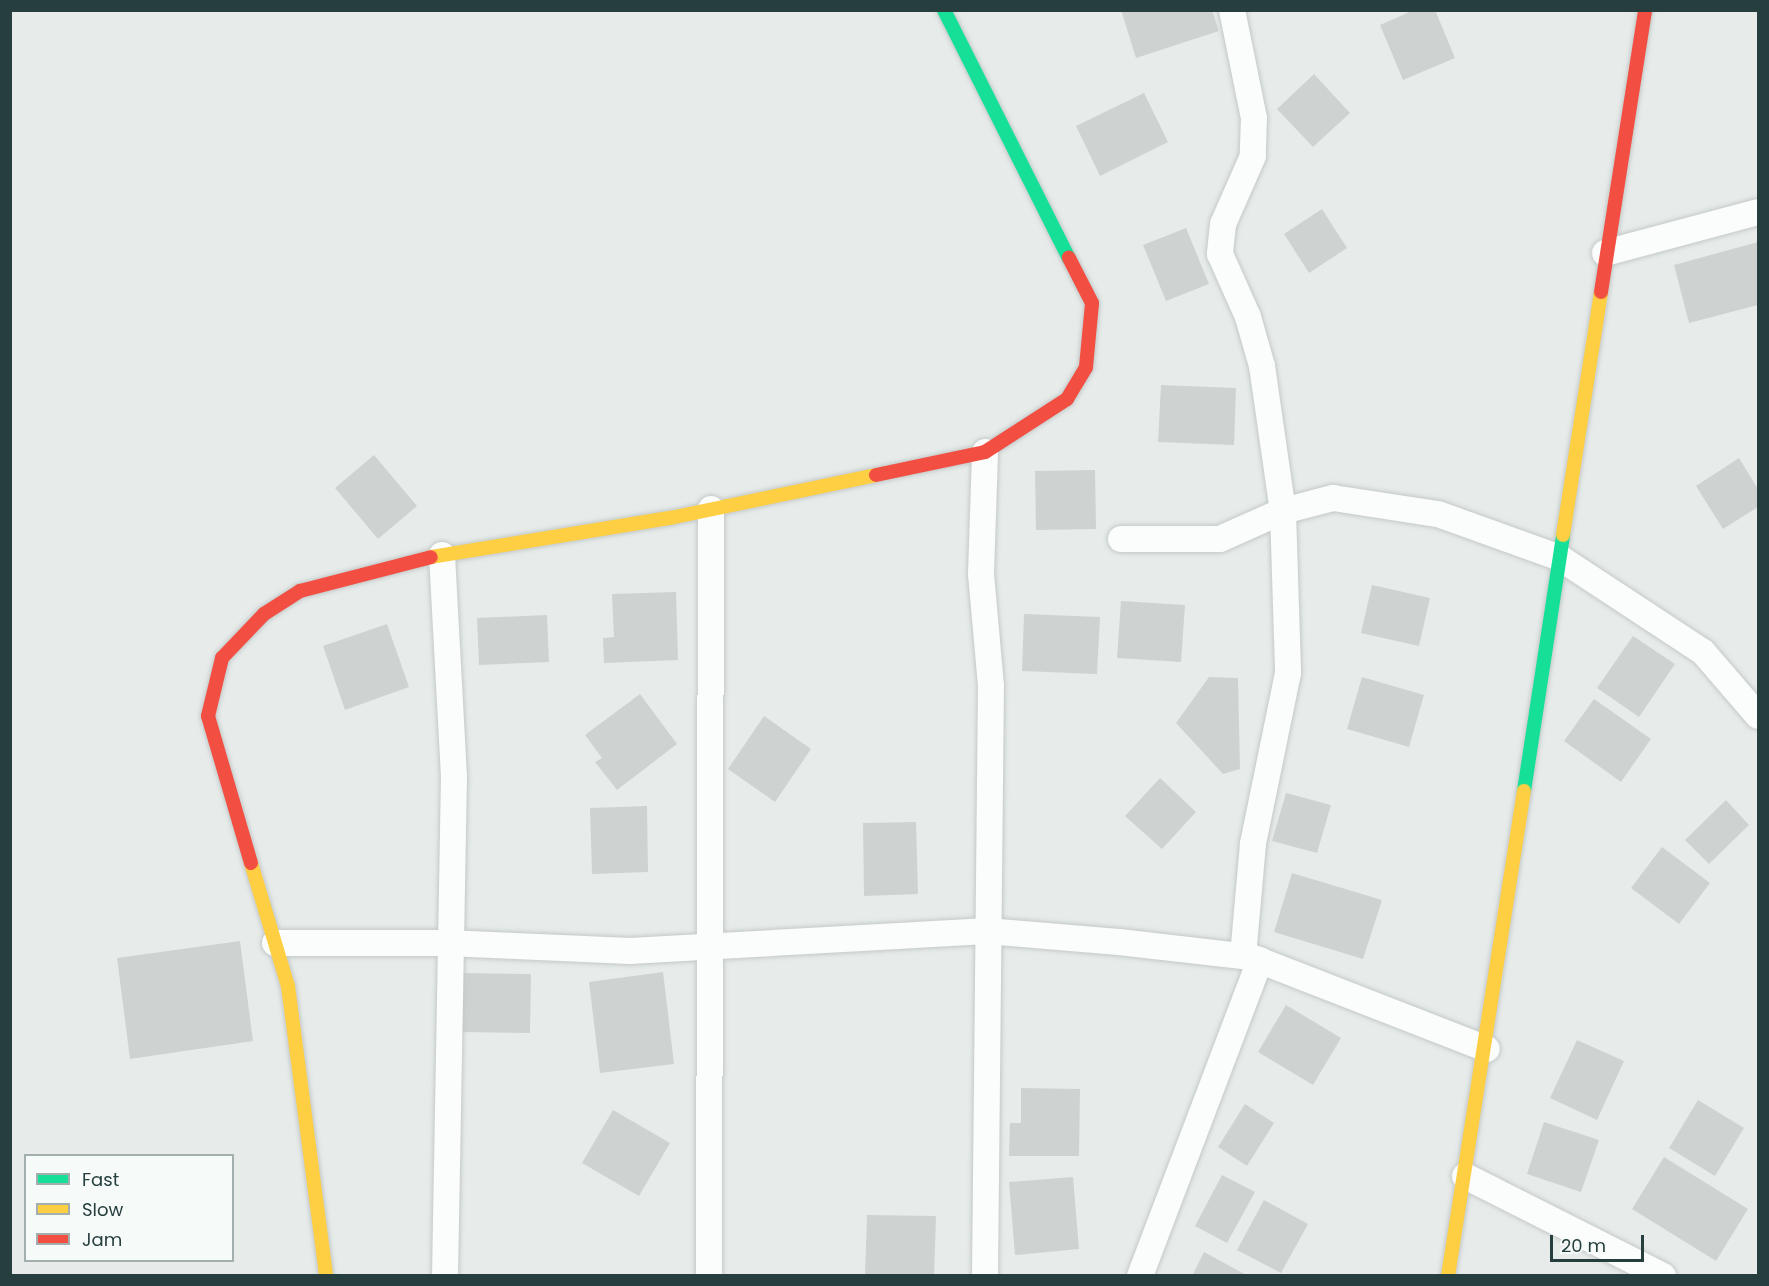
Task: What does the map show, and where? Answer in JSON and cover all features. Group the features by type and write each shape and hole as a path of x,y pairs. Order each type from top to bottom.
{"street":[{"path":"326,1275 288,986 208,716 222,658 264,614 300,591 390,564 711,509 985,452 1067,399 1086,367 1092,303 944,10"},
{"path":"1140,1275 1251,958 1253,844 1288,673 1283,511 1262,366 1248,317 1220,254 1223,224 1253,156 1254,118 1232,10"},
{"path":"1448,1275 1487,1049 1605,253 1645,10"},
{"path":"1605,253 1758,212"},
{"path":"985,452 981,574 991,687 985,1275"},
{"path":"1121,539 1220,539 1283,511 1333,498 1438,514 1560,558 1703,652 1758,716"},
{"path":"709,1275 708,946 711,509"},
{"path":"442,555 454,776 447,943 445,1275"},
{"path":"275,943 447,943 630,951 987,931 1251,958 1487,1049"},
{"path":"1465,1176 1663,1275"}],"building":[{"path":"1121,10 1212,10 1219,31 1136,58"},
{"path":"1414,10 1435,10 1455,58 1403,80 1380,25"},
{"path":"1314,74 1350,113 1313,147 1277,109"},
{"path":"1144,93 1168,142 1100,176 1076,126"},
{"path":"1322,209 1347,248 1309,273 1284,234"},
{"path":"1186,228 1209,284 1166,301 1143,245"},
{"path":"1758,242 1758,305 1689,323 1674,265"},
{"path":"1161,385 1236,388 1234,445 1158,442"},
{"path":"374,455 417,506 378,539 335,488"},
{"path":"1739,458 1758,489 1758,507 1723,529 1696,486"},
{"path":"1095,470 1096,529 1036,530 1035,471"},
{"path":"1372,585 1430,598 1419,646 1361,633"},
{"path":"676,592 678,660 604,663 603,638 614,637 612,594"},
{"path":"1121,601 1185,605 1181,662 1117,658"},
{"path":"1024,614 1100,617 1097,674 1022,671"},
{"path":"547,615 549,662 479,665 477,618"},
{"path":"387,624 409,687 345,710 323,646"},
{"path":"1633,636 1675,664 1639,717 1597,688"},
{"path":"1209,677 1238,678 1240,769 1223,774 1176,723"},
{"path":"1362,677 1424,695 1409,747 1347,729"},
{"path":"640,694 677,744 617,790 595,762 602,758 585,735"},
{"path":"1594,699 1651,739 1621,782 1564,741"},
{"path":"764,716 811,749 775,802 728,769"},
{"path":"1160,778 1196,812 1162,849 1125,816"},
{"path":"1286,793 1331,805 1317,853 1272,841"},
{"path":"1726,800 1749,825 1709,864 1685,840"},
{"path":"647,806 648,872 592,874 590,808"},
{"path":"916,822 918,894 864,896 863,823"},
{"path":"1662,847 1710,883 1679,924 1631,888"},
{"path":"1292,873 1382,900 1363,959 1274,932"},
{"path":"240,941 253,1041 130,1059 117,958"},
{"path":"663,972 674,1064 600,1073 589,982"},
{"path":"461,973 531,974 530,1033 460,1032"},
{"path":"1286,1005 1341,1038 1313,1085 1258,1052"},
{"path":"1577,1040 1624,1061 1597,1120 1550,1098"},
{"path":"1021,1088 1080,1089 1079,1156 1009,1156 1010,1123 1021,1123"},
{"path":"1698,1100 1744,1128 1715,1176 1669,1148"},
{"path":"1245,1104 1274,1123 1247,1166 1218,1147"},
{"path":"613,1110 670,1143 639,1196 582,1163"},
{"path":"1544,1122 1599,1140 1581,1192 1527,1174"},
{"path":"1664,1157 1748,1209 1716,1261 1632,1209"},
{"path":"1222,1175 1255,1192 1227,1243 1195,1226"},
{"path":"1073,1177 1079,1249 1015,1255 1009,1182"},
{"path":"1264,1200 1308,1224 1281,1273 1237,1250"},
{"path":"867,1215 936,1216 934,1276 865,1276"},
{"path":"1204,1252 1248,1276 1192,1276"}],"traffic: fast":[{"path":"944,10 1069,258"},
{"path":"1524,791 1563,535"}],"traffic: slow":[{"path":"1563,535 1601,292"},
{"path":"431,557 670,518 876,475"},
{"path":"1448,1276 1524,791"},
{"path":"251,863 288,986 326,1276"}],"traffic: jam":[{"path":"1601,292 1645,10"},
{"path":"876,475 985,452 1067,399 1086,367 1092,303 1069,258"},
{"path":"251,863 208,716 222,658 264,614 300,591 431,557"}]}
